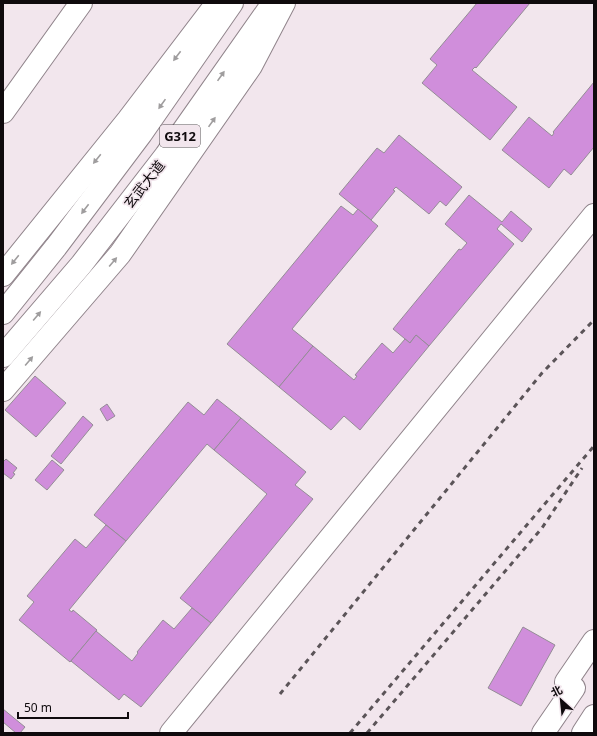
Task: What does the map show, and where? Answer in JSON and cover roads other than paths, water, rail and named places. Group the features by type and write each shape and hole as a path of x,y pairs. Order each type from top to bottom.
{"main road":[{"path":"3,112 81,3"},
{"path":"3,275 128,120 217,3"},
{"name":"G312","path":"3,313 56,247 141,134 232,3"},
{"name":"玄武大道","path":"3,356 81,265 166,155 273,3"},
{"path":"3,390 120,254 251,66 284,3"},
{"path":"171,733 594,215"},
{"path":"543,733 574,688 566,682 594,641"},
{"path":"582,733 594,716"}],"railway":[{"path":"280,694 542,373 594,320"},
{"path":"350,733 594,446"},
{"path":"367,733 542,528 582,468"}]}
